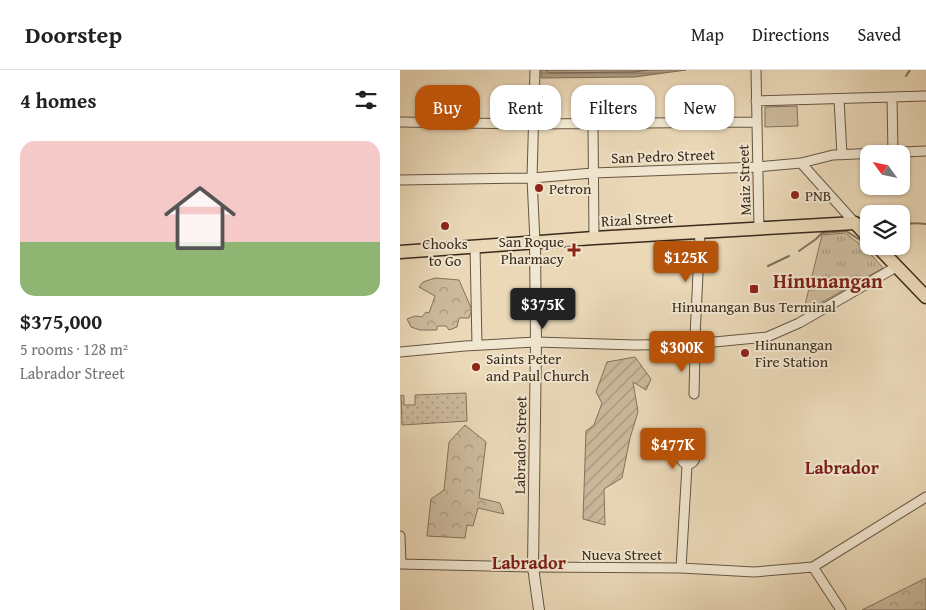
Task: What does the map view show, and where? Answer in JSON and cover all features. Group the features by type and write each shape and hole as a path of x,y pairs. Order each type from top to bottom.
{"main road":[{"name":"Rizal Street","path":"400,252 855,222"},
{"path":"855,222 860,228"},
{"path":"885,255 926,297"}],"street":[{"name":"Labrador Street","path":"534,70 534,85"},
{"name":"Maiz Street","path":"756,70 759,228"},
{"path":"756,101 926,96"},
{"path":"892,97 893,145"},
{"path":"839,98 842,154"},
{"path":"400,122 490,123"},
{"path":"655,123 756,122"},
{"name":"Labrador Street","path":"533,130 532,178 536,342 533,567 539,610"},
{"path":"593,130 594,238"},
{"name":"San Pedro Street","path":"910,152 926,151"},
{"name":"San Pedro Street","path":"400,180 532,178 593,173 757,167 801,163 833,155 860,154"},
{"path":"801,163 855,222"},
{"path":"695,336 700,232"},
{"path":"475,246 476,345"},
{"path":"704,343 767,337 799,323 896,267"},
{"path":"695,336 702,339 704,343"},
{"path":"687,344 695,336"},
{"path":"400,352 536,342 687,344"},
{"path":"695,353 700,351 704,343"},
{"path":"687,344 688,349 695,353"},
{"path":"694,394 695,353"},
{"path":"681,568 687,466"},
{"path":"841,610 813,567 926,496"},
{"path":"400,536 401,564"},
{"name":"Nueva Street","path":"401,564 681,568 754,572 813,567"}],"green space":[{"path":"797,106 798,126 765,127 765,107"},
{"path":"845,233 860,244 860,255 871,255 883,268 803,313 822,235"},
{"path":"435,278 459,280 472,310 469,318 459,318 457,327 449,330 446,326 437,326 437,330 420,330 411,327 407,319 415,316 422,317 426,312 429,313 435,296 419,287 423,282"},
{"path":"635,357 651,379 646,390 633,382 638,412 630,438 622,478 604,489 605,525 583,519 586,431 594,425 602,403 596,392 607,362"},
{"path":"466,393 467,421 402,425 401,395 404,396 404,405 415,405 415,395"},
{"path":"465,425 486,442 479,498 500,503 504,514 478,508 473,526 467,525 465,538 427,536 431,499 444,490 449,442"},
{"path":"926,578 926,610 862,610"}],"water":[{"path":"541,70 686,70 635,77 541,78"}],"waterway":[{"path":"906,76 910,70"},
{"path":"910,224 926,224"},
{"path":"799,251 822,233 846,231 860,240"},
{"path":"768,266 789,256"}],"place":[{"name":"Petron","path":"539,188"},
{"name":"PNB","path":"795,195"},
{"name":"Chooks to Go","path":"445,226"},
{"name":"San Roque Pharmacy","path":"574,250"},
{"name":"Hinunangan Bus Terminal","path":"754,289"},
{"name":"Hinunangan Fire Station","path":"745,353"},
{"name":"Saints Peter and Paul Church","path":"476,367"}],"district":[{"name":"Hinunangan","path":"828,280"},
{"name":"Labrador","path":"842,467"},
{"name":"Labrador","path":"529,562"}]}
